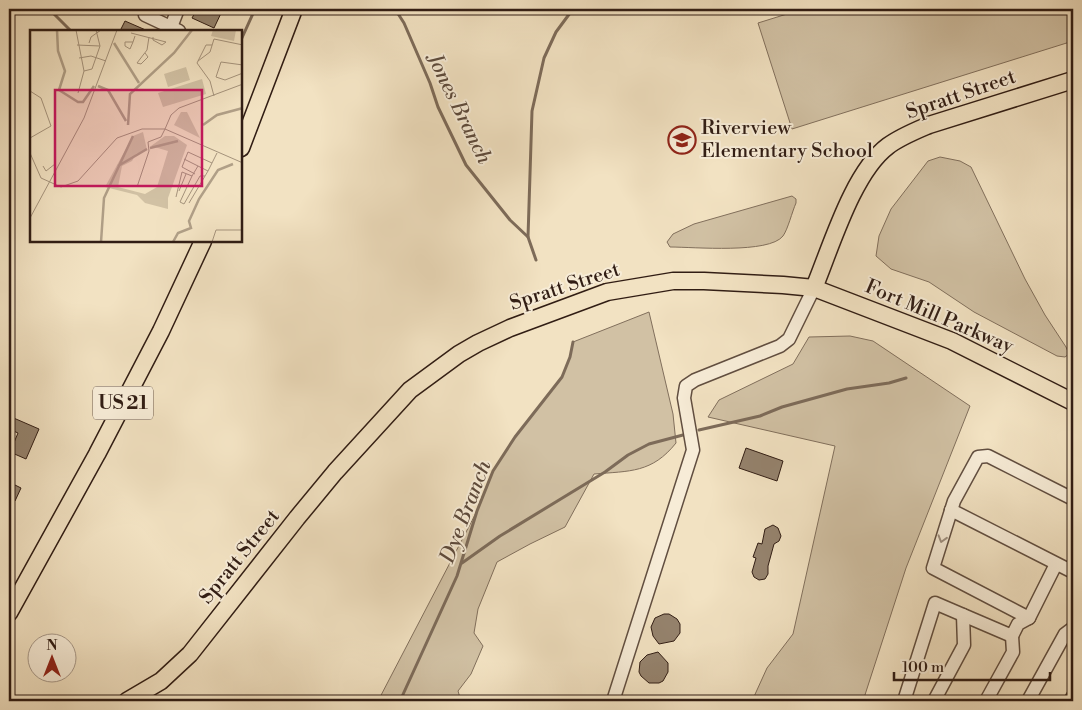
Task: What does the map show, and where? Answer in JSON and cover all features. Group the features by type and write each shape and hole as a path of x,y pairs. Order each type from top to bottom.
{"main road":[{"path":"242,145 294,9"},
{"name":"Spratt Street","path":"127,701 171,673 190,654 297,518 392,409 410,390 458,354 510,328 607,292 641,285 704,280 814,288 855,188 871,163 888,146 911,132 929,125 1073,80"},
{"name":"US 21","path":"9,613 102,445 161,331 203,242"},
{"name":"Fort Mill Parkway","path":"814,288 952,341 1073,402"}],"street":[{"path":"145,15 175,29 178,9"},
{"path":"614,701 693,450 684,398 686,386 695,380 780,346 789,338 814,288"},
{"path":"1029,618 933,568 954,501 978,456 988,456 1073,499"},
{"path":"951,510 1073,572"},
{"path":"986,701 1013,652 1012,636 1018,624 1029,618 1056,564"},
{"path":"904,701 935,603 1012,636"},
{"path":"934,701 964,645 963,615"},
{"path":"1028,701 1065,634 1073,628"},
{"path":"1070,701 1073,696"}],"shaded area":[{"path":"803,9 1073,9 1073,41 792,129 758,23"},
{"path":"940,157 960,161 971,167 1025,279 1066,347 1069,354 1065,357 1057,356 974,312 929,282 891,269 876,256 879,236 891,209 928,161"},
{"path":"792,196 796,199 796,203 788,225 783,236 775,242 747,247 713,248 670,247 667,242 673,234 694,224"},
{"path":"649,312 673,414 676,443 658,460 640,469 594,474 565,527 497,562 478,609 474,633 483,646 471,674 458,691 461,701 378,701 477,511 493,471 515,437 562,377 570,357 573,342"},
{"path":"850,336 873,341 970,406 906,568 863,701 752,701 767,668 793,634 835,446 708,417 719,400 793,364 809,337"}],"building":[{"path":"197,9 223,9 214,28 192,18"},
{"path":"125,21 146,30 120,30"},
{"path":"9,416 39,429 26,459 10,452 18,433 9,429"},
{"path":"746,448 783,461 777,481 739,468"},
{"path":"9,482 21,488 15,501 9,499"},
{"path":"773,525 778,528 781,536 779,541 774,544 768,566 768,574 765,579 759,580 754,577 752,572 756,558 753,557 758,543 762,544 765,529"},
{"path":"669,614 677,619 680,624 680,633 674,641 659,644 653,636 651,627 655,618"},
{"path":"658,652 668,663 668,672 663,681 649,683 639,672 640,662 647,655"}],"waterway":[{"name":"Jones Branch","path":"44,9 54,14 70,30"},
{"name":"Jones Branch","path":"242,38 255,9"},
{"name":"Jones Branch","path":"395,9 404,23 430,83 438,107 466,165 510,220 528,237"},
{"name":"Dye Branch","path":"536,260 528,237 532,111 544,58 556,32 573,9"},
{"name":"Dye Branch","path":"400,701 457,576 477,511 493,471 515,437 562,377 570,357 573,342"},
{"path":"699,430 760,416 782,407 847,389 889,383 906,378"},
{"path":"462,563 500,536 605,472 628,455 649,444 683,435"}],"place":[{"name":"Riverview Elementary School","path":"682,140"}]}
